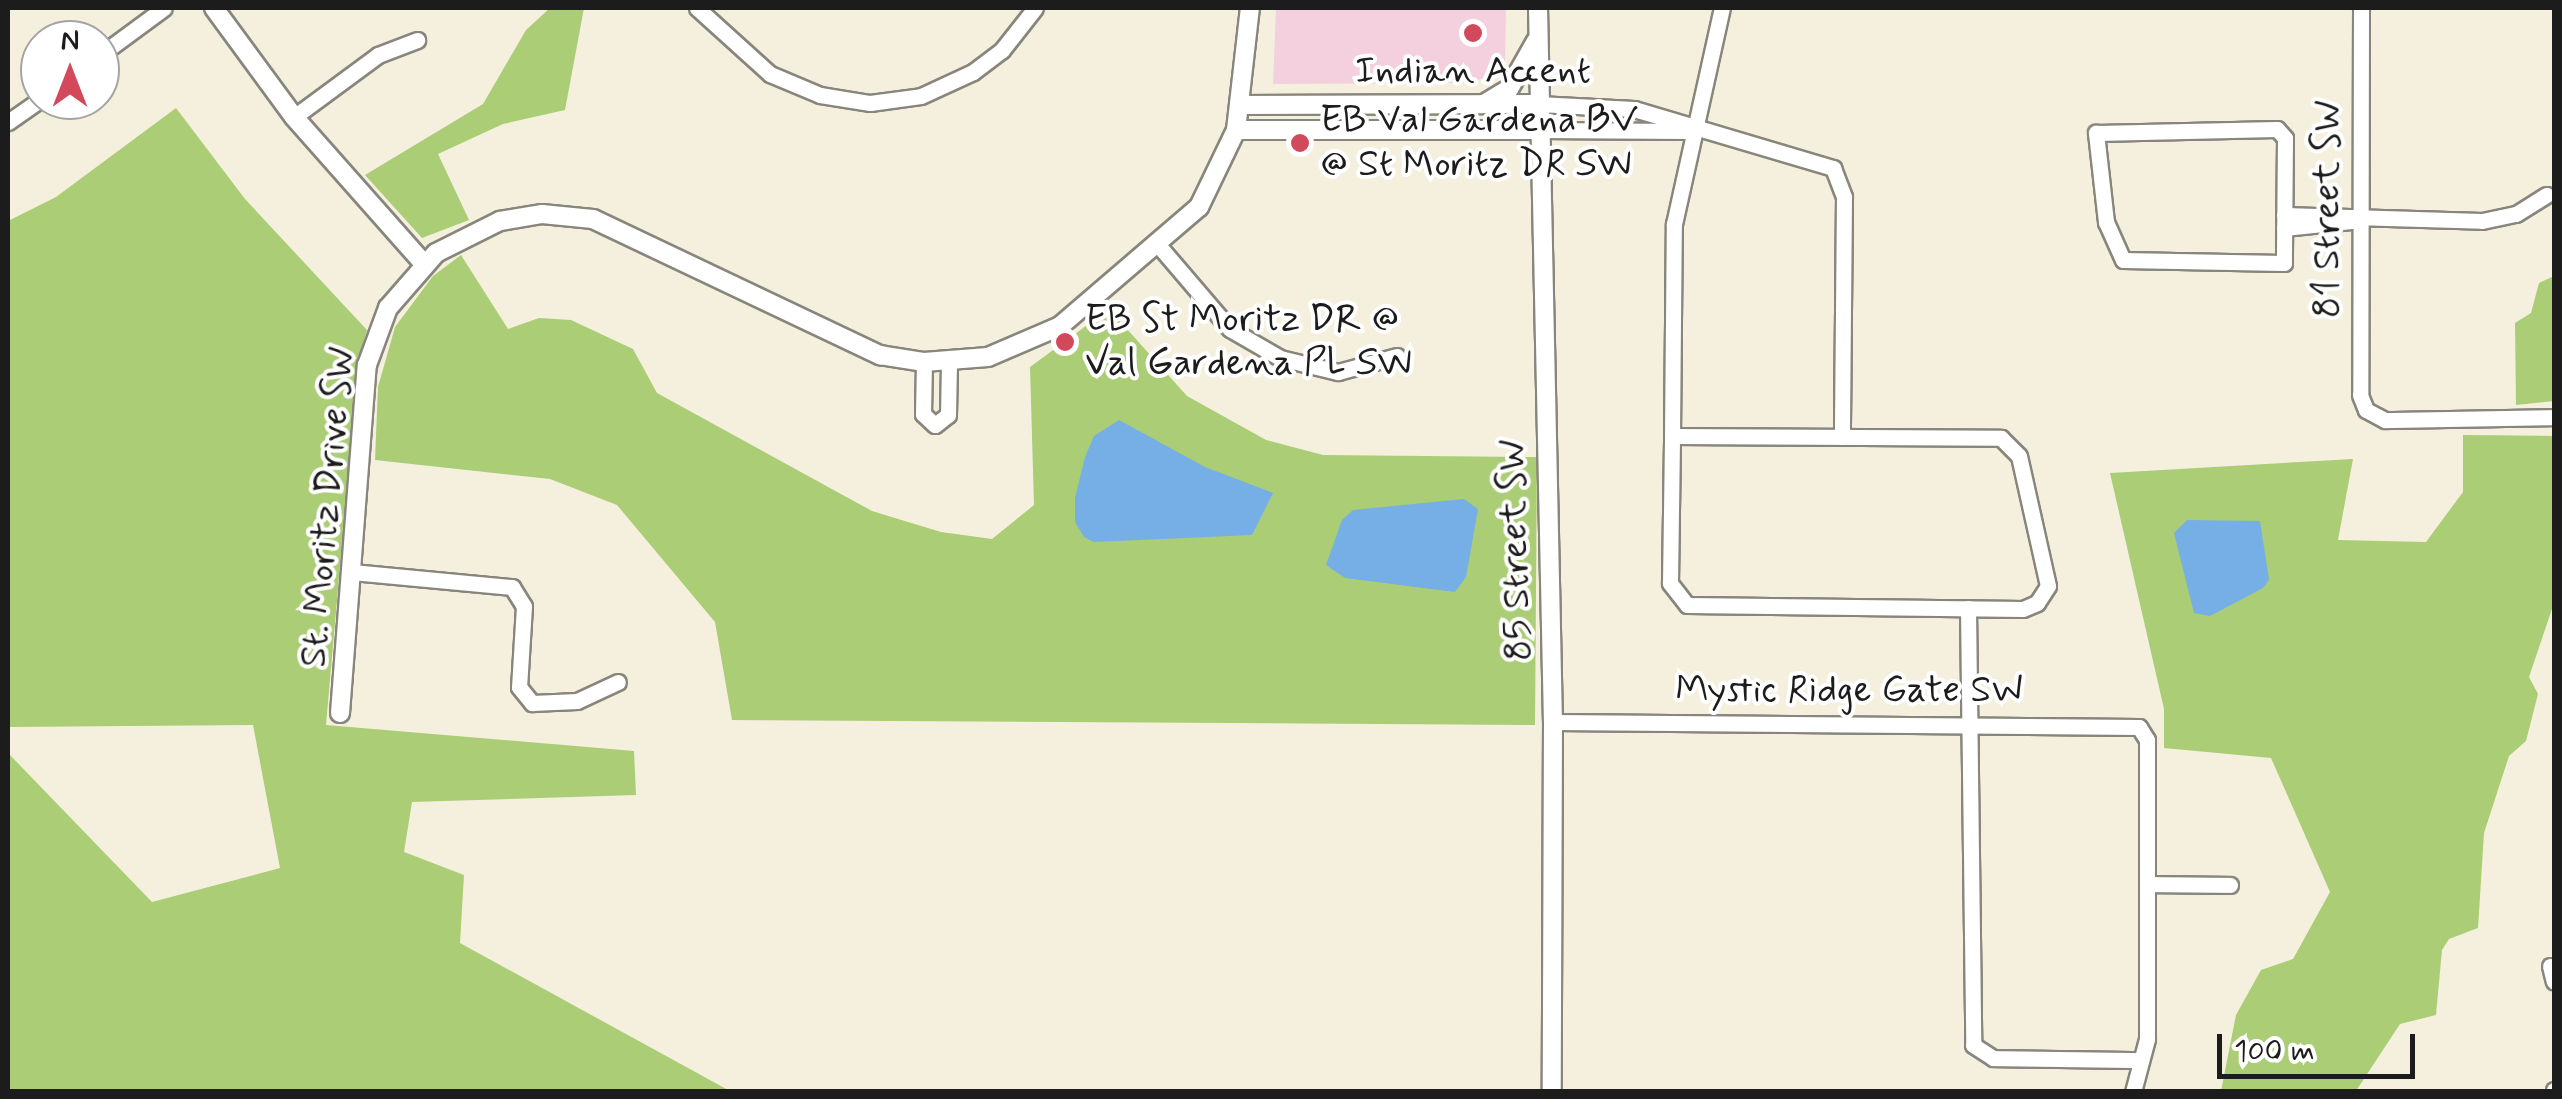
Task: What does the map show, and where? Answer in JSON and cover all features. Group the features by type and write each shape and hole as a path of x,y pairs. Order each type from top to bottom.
{"street":[{"path":"120,40 164,8"},
{"path":"214,8 294,117 424,264"},
{"path":"697,8 770,74 820,96 870,102 920,96 973,72 1002,50 1035,8"},
{"name":"St. Moritz Drive SW","path":"340,713 367,365 388,308 424,264 500,221 542,214 593,219 848,343 924,362 988,357 1035,340 1160,246 1206,197 1236,130 1250,8"},
{"name":"85 Street SW","path":"1538,8 1537,130 1553,722 1552,1092"},
{"path":"1672,436 1994,438 2016,448 2048,586 2030,608 1968,608 1682,602 1670,582 1674,224 1722,8"},
{"name":"81 Street SW","path":"2362,8 2360,395 2366,410 2385,420 2554,417"},
{"path":"1482,105 1510,89 1538,36"},
{"path":"294,117 378,54 417,40"},
{"path":"1239,105 1538,104 1634,109 1695,130 1822,162 1838,177 1842,437"},
{"path":"2277,129 2285,138 2284,222 2284,264 2130,263 2106,222 2093,140 2102,130 2277,129"},
{"path":"1236,130 1695,130"},
{"path":"2284,222 2500,219 2548,194"},
{"path":"1160,246 1230,329 1280,358 1338,372 1397,356"},
{"path":"924,362 924,414 935,426 948,415 948,362"},
{"path":"352,572 512,587 524,606 519,687 532,703 577,701 618,682"},
{"path":"1968,608 1972,1044 1993,1058 2141,1060"},
{"name":"Mystic Ridge Gate SW","path":"1553,722 1970,724 2143,731 2148,884"},
{"path":"2133,1092 2141,1060 2148,884 2230,884"}],"shaded area":[{"path":"1276,8 1506,8 1505,62 1489,77 1467,83 1273,84"}],"green space":[{"path":"550,8 584,8 565,110 503,124 438,154 469,220 422,238 365,175 483,104 526,30"},
{"path":"176,108 245,199 367,330 358,362 326,725 634,751 636,795 412,802 404,852 464,875 460,943 730,1091 8,1091 8,753 152,902 280,868 253,725 8,727 8,221 56,197"},
{"path":"461,255 508,329 539,318 571,320 633,349 657,393 872,511 941,532 992,539 1034,505 1030,367 1109,309 1187,396 1266,440 1323,455 1537,457 1535,725 732,720 715,622 617,505 550,479 375,460 378,387 395,327 433,276"},
{"path":"2554,276 2554,401 2516,405 2515,323 2531,313 2539,283"},
{"path":"2463,435 2554,436 2554,603 2529,677 2538,694 2526,741 2509,756 2484,833 2478,928 2449,939 2442,950 2436,1015 2400,1024 2356,1091 2221,1091 2236,1015 2261,970 2293,959 2330,892 2271,758 2164,748 2164,709 2110,473 2353,459 2338,540 2426,542 2463,492"}],"water":[{"path":"1119,420 1205,467 1273,493 1252,535 1094,542 1084,537 1075,522 1075,498 1085,457 1094,436"},
{"path":"1464,499 1478,509 1466,577 1455,592 1345,578 1326,565 1342,520 1353,510"},
{"path":"2187,520 2260,521 2269,580 2263,588 2210,616 2194,613 2174,533"}],"place":[{"name":"Indian Accent","path":"1473,33"},
{"name":"EB Val Gardena BV @ St Moritz DR SW","path":"1300,143"},
{"name":"EB St Moritz DR @ Val Gardena PL SW","path":"1065,342"}]}
